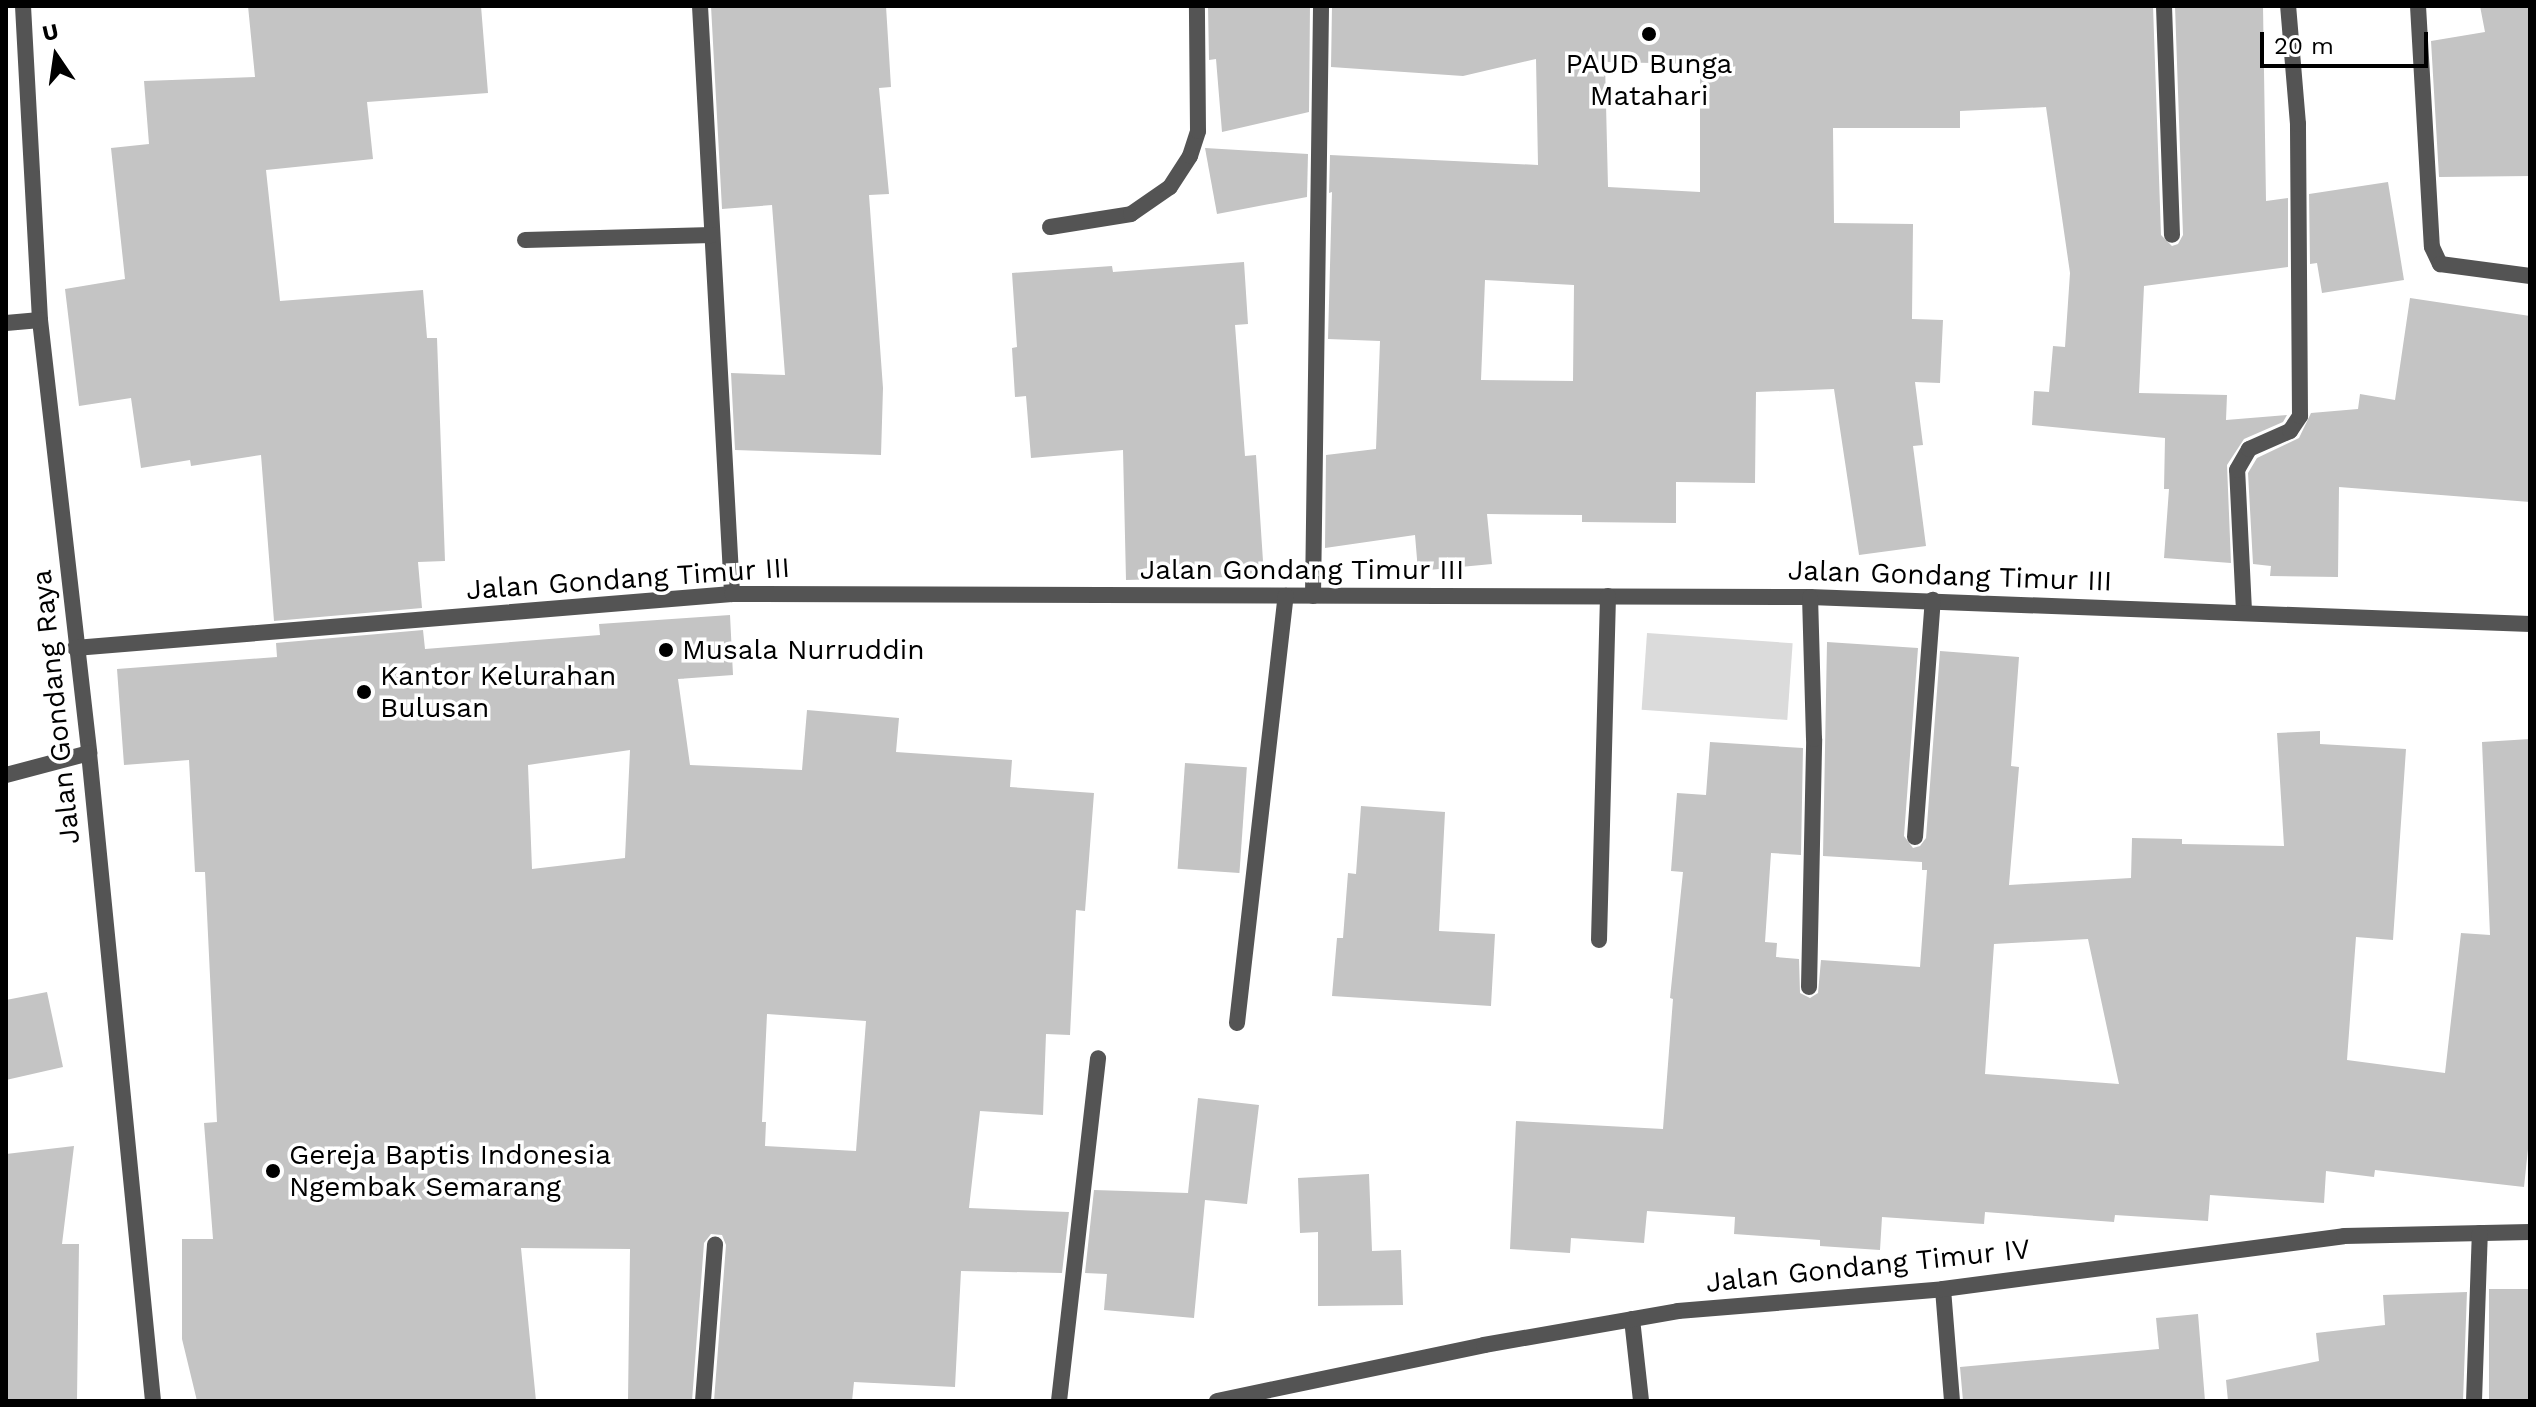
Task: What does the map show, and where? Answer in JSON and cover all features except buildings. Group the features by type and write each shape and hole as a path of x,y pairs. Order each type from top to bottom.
{"street":[{"name":"Jalan Gondang Raya","path":"23,6 40,320 89,753 153,1401"},
{"path":"700,6 732,594"},
{"path":"1050,227 1131,214 1170,187 1190,156 1198,131 1197,6"},
{"path":"1313,596 1321,6"},
{"path":"2164,6 2172,235"},
{"path":"2244,611 2237,470 2249,449 2290,431 2300,416 2298,124 2288,6"},
{"path":"2418,6 2432,247 2440,264 2461,270 2530,276"},
{"path":"525,240 712,235"},
{"path":"6,323 40,320"},
{"name":"Jalan Gondang Timur III","path":"75,648 732,594 1810,597 2530,624"},
{"path":"1237,1023 1286,596"},
{"path":"1599,940 1608,596"},
{"path":"1809,987 1814,739 1810,597"},
{"path":"1915,837 1933,600"},
{"path":"6,775 89,753"},
{"path":"1059,1401 1098,1058"},
{"name":"Jalan Gondang Timur IV","path":"1217,1401 1678,1311 1943,1289 2344,1236 2530,1232"},
{"path":"2474,1401 2480,1233"},
{"path":"703,1401 715,1244"},
{"path":"1943,1289 1952,1401"},
{"path":"1632,1319 1641,1401"}],"shaded area":[{"path":"1647,633 1793,643 1787,720 1642,710"}],"place":[{"name":"PAUD Bunga Matahari","path":"1649,34"},
{"name":"Musala Nurruddin","path":"666,650"},
{"name":"Kantor Kelurahan Bulusan","path":"364,692"},
{"name":"Gereja Baptis Indonesia Ngembak Semarang","path":"273,1171"}]}
